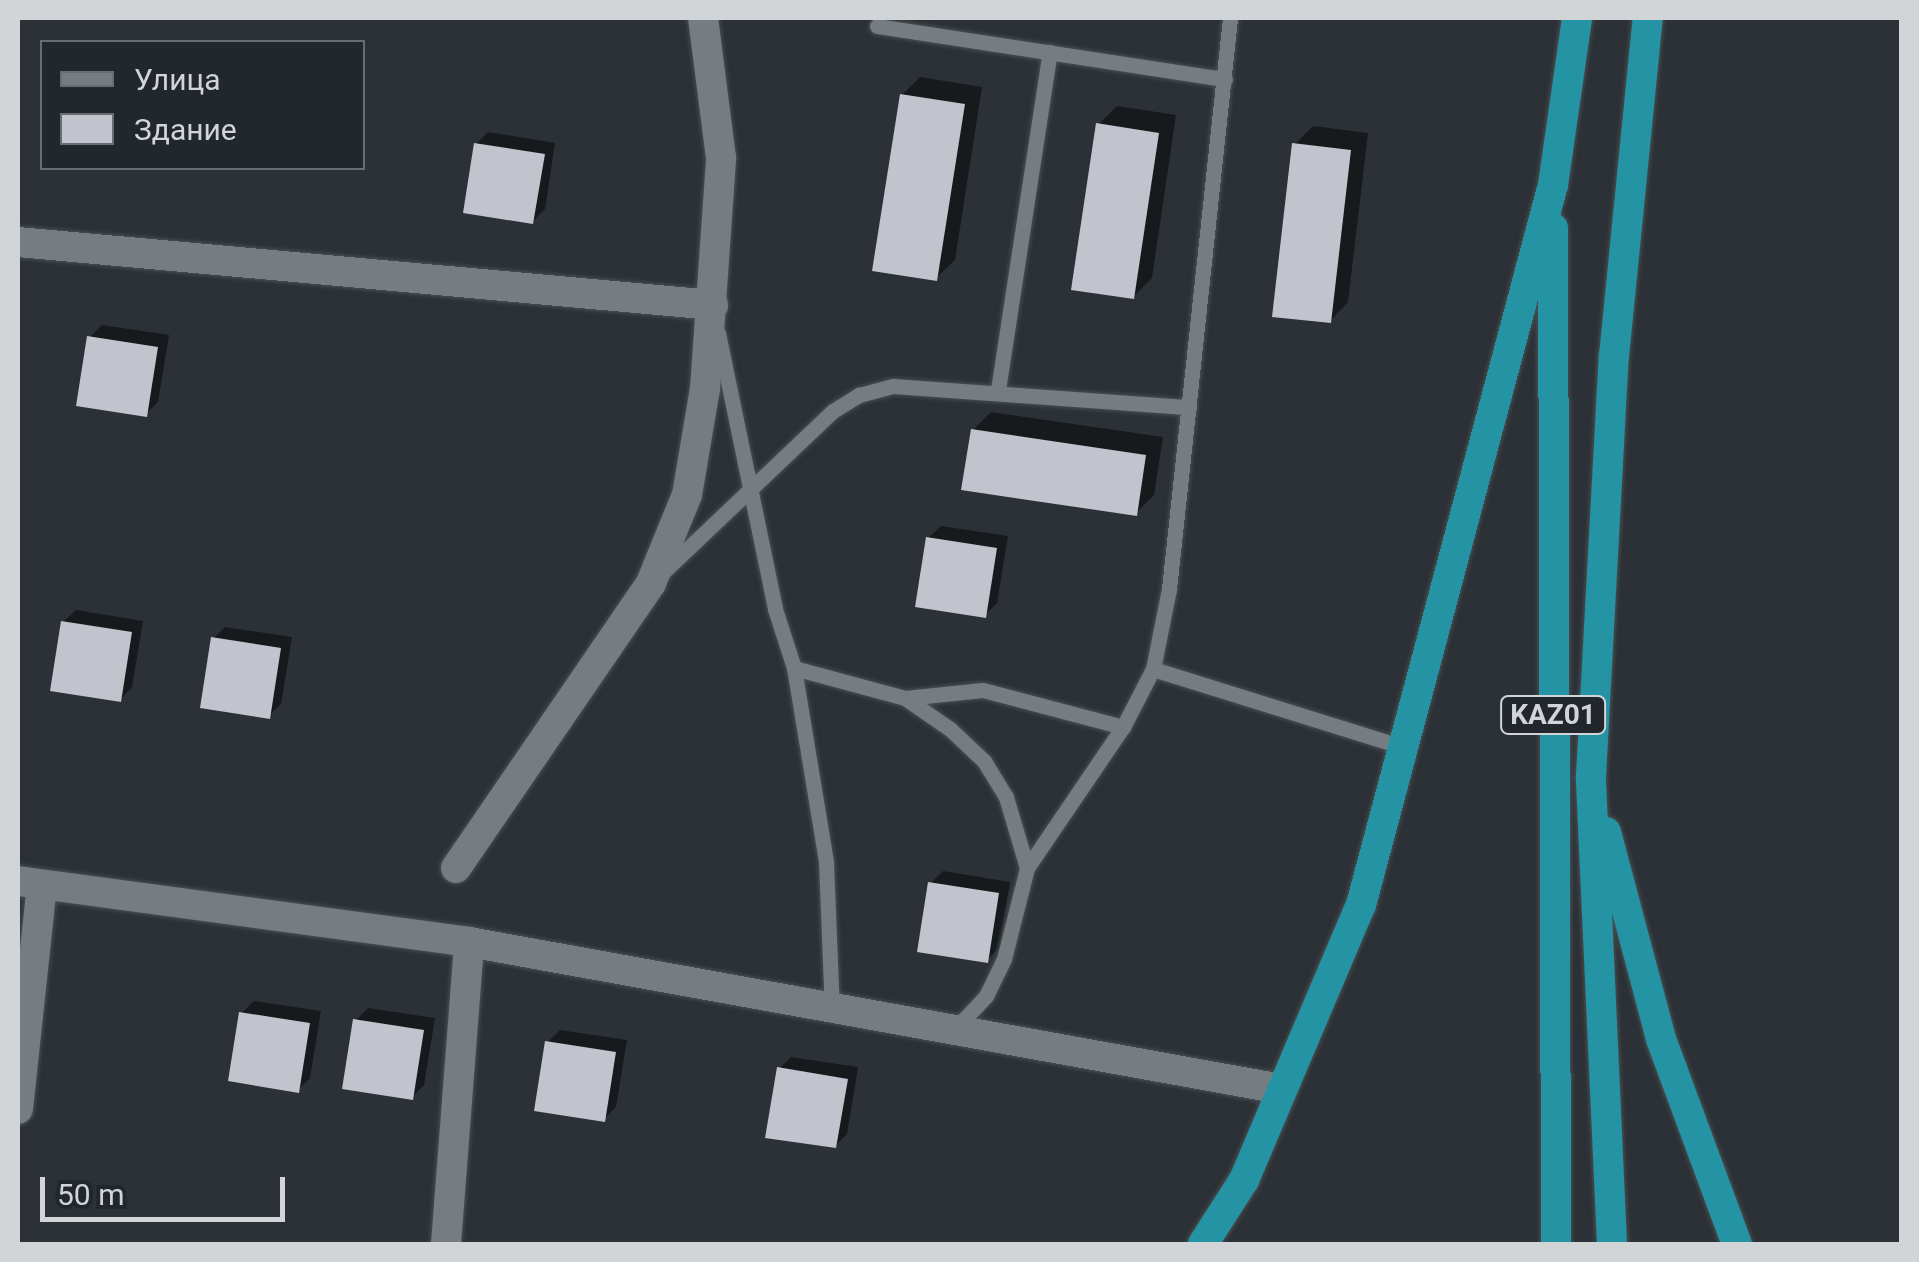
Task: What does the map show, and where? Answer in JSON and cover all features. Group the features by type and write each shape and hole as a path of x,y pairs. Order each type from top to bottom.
{"highway":[{"name":"KАZ01","path":"1556,1244 1553,185 1577,18"},
{"name":"KАZ01","path":"1612,1244 1591,776 1613,376 1648,18"},
{"path":"1203,1244 1244,1180 1361,905 1406,748 1553,185"},
{"path":"1591,776 1661,1038 1738,1244"}],"street":[{"path":"456,868 651,583 687,496 712,305 721,158 703,18"},
{"path":"18,242 712,305"},
{"path":"18,1109 30,883 470,942 951,1033 1281,1089"},
{"path":"446,1244 470,942"}],"lane":[{"path":"951,1033 986,996 1004,959 1027,868 1123,727 1153,669 1189,407 1230,18"},
{"path":"877,26 1225,79"},
{"path":"998,390 1050,52"},
{"path":"712,305 754,490 774,609 794,668 826,862 832,1010"},
{"path":"651,583 754,490 833,411 859,395 892,386 998,390 1189,407"},
{"path":"794,668 905,698 983,690 1123,727"},
{"path":"1153,669 1406,748"},
{"path":"905,698 984,761 1006,797 1027,868"}],"building":[{"path":"900,94 965,104 937,281 872,271"},
{"path":"1096,123 1159,133 1134,299 1071,290"},
{"path":"474,143 545,154 533,224 463,213"},
{"path":"1292,143 1351,150 1331,323 1272,317"},
{"path":"87,336 158,347 147,417 76,406"},
{"path":"971,429 1146,455 1137,516 961,490"},
{"path":"926,537 997,548 986,618 915,607"},
{"path":"61,621 132,632 121,702 50,691"},
{"path":"211,637 281,648 270,719 200,708"},
{"path":"928,882 999,893 988,963 917,952"},
{"path":"239,1012 310,1023 299,1093 228,1081"},
{"path":"353,1019 424,1030 413,1100 342,1089"},
{"path":"545,1041 616,1052 605,1122 534,1111"},
{"path":"777,1067 848,1079 836,1148 765,1138"}]}
